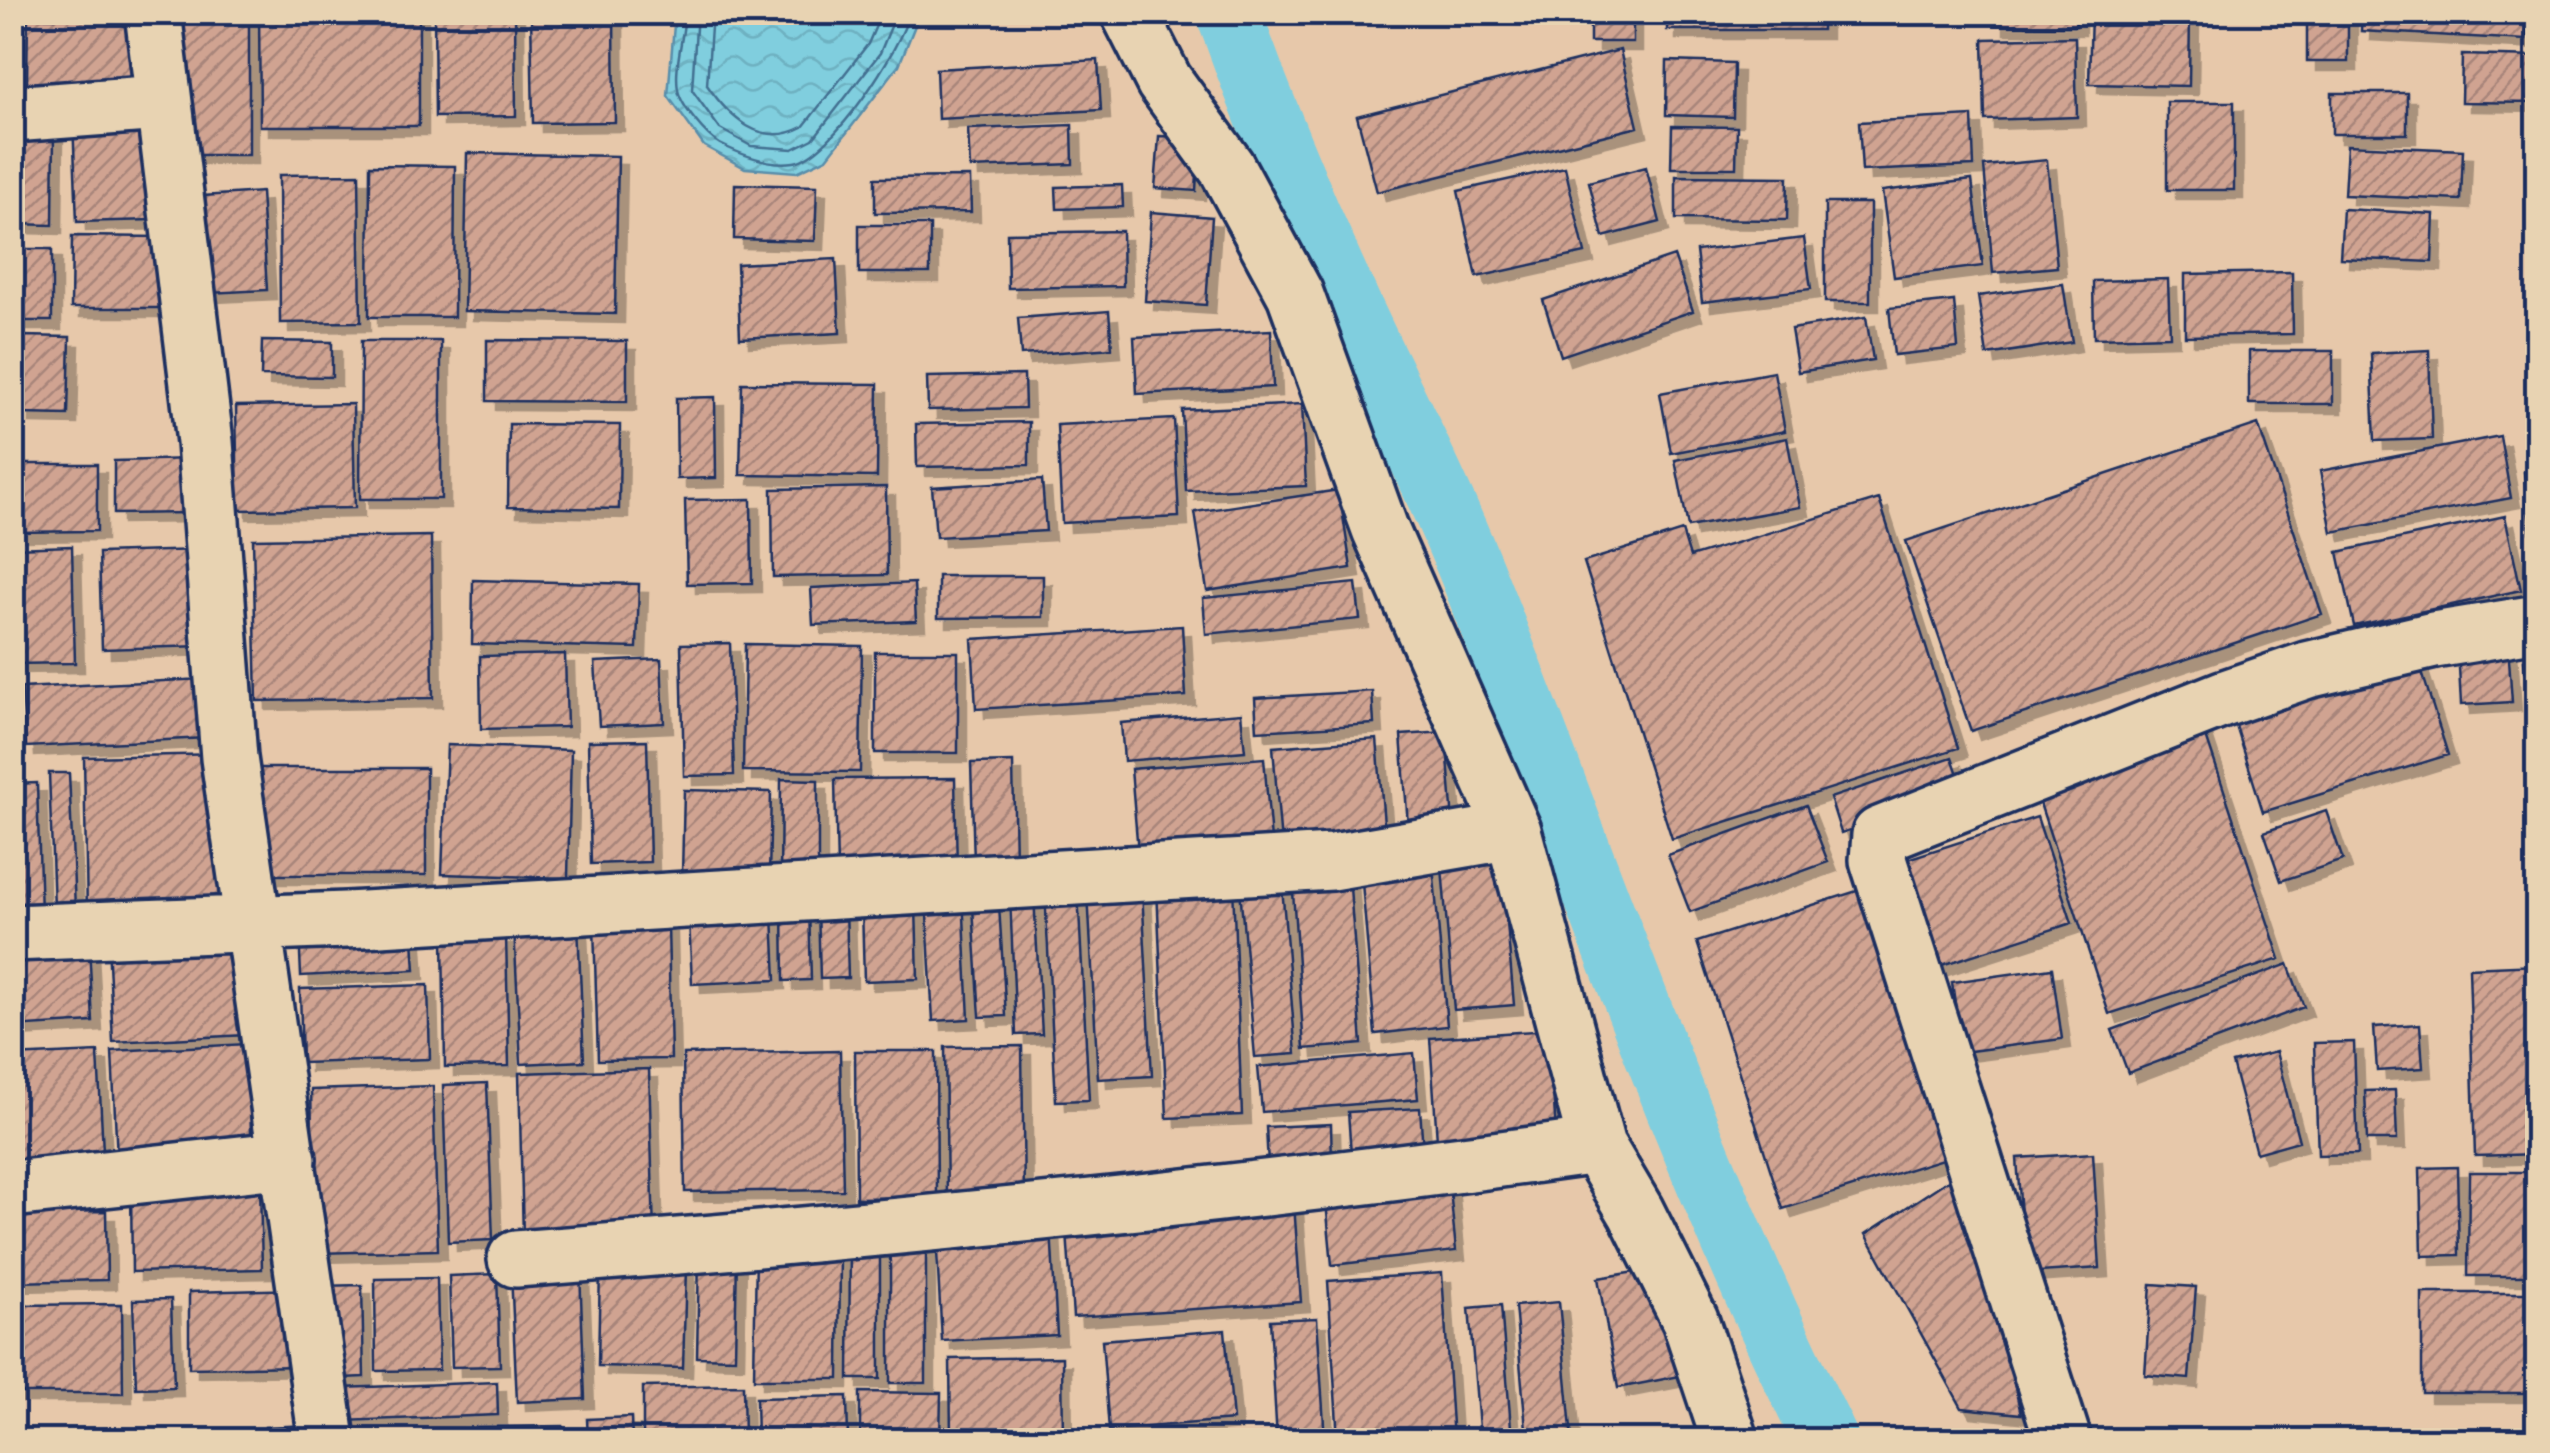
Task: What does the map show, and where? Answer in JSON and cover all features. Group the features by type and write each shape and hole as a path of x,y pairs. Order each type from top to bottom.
{"street":[{"path":"153,12 161,102 206,442 229,758 327,1440"},
{"path":"1129,12 1164,82 1227,168 1295,294 1380,529 1512,831 1597,1146 1636,1212 1690,1320 1730,1440"},
{"path":"12,114 161,102"},
{"path":"2062,1440 1878,860 1880,835 2306,670 2434,640 2538,623"},
{"path":"12,934 255,924 1332,862 1512,831"},
{"path":"516,1260 1257,1189 1597,1146"},
{"path":"12,1189 288,1158"}],"water":[{"path":"675,12 920,13 899,65 852,126 827,158 797,172 745,168 704,146 668,96"}],"building":[{"path":"259,12 419,12 419,126 260,126"},
{"path":"434,12 515,12 516,116 435,117"},
{"path":"531,12 614,12 615,122 533,123"},
{"path":"1590,12 1633,12 1633,42 1590,42"},
{"path":"1667,12 1822,12 1822,30 1667,30"},
{"path":"1995,12 2076,12 2076,26 1995,25"},
{"path":"2091,12 2190,12 2189,86 2089,84"},
{"path":"2307,12 2348,12 2348,62 2307,62"},
{"path":"2362,12 2528,12 2526,40 2361,31"},
{"path":"175,15 249,15 249,155 175,155"},
{"path":"28,17 139,19 138,84 27,83"},
{"path":"2075,37 2077,117 1985,120 1983,39"},
{"path":"1620,50 1638,127 1377,192 1357,116"},
{"path":"2462,55 2538,57 2538,103 2461,102"},
{"path":"1098,60 1101,110 938,119 936,69"},
{"path":"1667,61 1734,63 1733,117 1666,115"},
{"path":"2332,93 2407,93 2407,134 2332,134"},
{"path":"2167,102 2234,102 2234,190 2167,190"},
{"path":"1972,116 1974,166 1862,171 1859,122"},
{"path":"150,117 154,220 77,222 73,120"},
{"path":"1072,125 1073,164 970,168 968,129"},
{"path":"1672,126 1737,127 1736,168 1671,168"},
{"path":"12,132 54,132 53,225 12,224"},
{"path":"1159,136 1199,138 1196,191 1155,188"},
{"path":"2347,145 2463,150 2461,200 2344,195"},
{"path":"467,153 618,156 615,314 464,311"},
{"path":"2047,160 2057,267 1993,273 1984,166"},
{"path":"370,165 455,166 454,317 369,317"},
{"path":"1565,167 1585,253 1477,277 1458,191"},
{"path":"1646,167 1660,222 1603,237 1589,182"},
{"path":"359,174 361,322 280,323 279,175"},
{"path":"1676,176 1788,177 1787,220 1676,219"},
{"path":"970,177 971,212 875,213 875,178"},
{"path":"1972,180 1983,266 1894,277 1882,191"},
{"path":"735,184 817,186 815,241 734,239"},
{"path":"1122,185 1123,207 1057,209 1056,187"},
{"path":"261,192 267,290 209,293 203,196"},
{"path":"1825,203 1870,203 1870,302 1825,302"},
{"path":"2343,209 2434,214 2432,262 2340,258"},
{"path":"1151,212 1212,217 1206,305 1145,301"},
{"path":"859,225 930,225 930,273 859,273"},
{"path":"1122,231 1123,286 1008,288 1007,233"},
{"path":"72,236 161,237 161,308 71,308"},
{"path":"1804,238 1811,289 1702,302 1696,251"},
{"path":"12,249 52,249 52,321 12,321"},
{"path":"1674,256 1693,311 1561,356 1543,300"},
{"path":"836,259 840,333 740,338 737,264"},
{"path":"2292,272 2293,334 2185,336 2185,274"},
{"path":"2168,279 2170,336 2094,338 2093,281"},
{"path":"2063,284 2072,342 1987,355 1978,296"},
{"path":"1954,301 1958,348 1894,355 1889,308"},
{"path":"1109,311 1112,348 1021,355 1018,318"},
{"path":"1866,317 1873,360 1798,372 1791,329"},
{"path":"1271,330 1273,387 1137,394 1134,337"},
{"path":"22,336 70,337 68,415 21,414"},
{"path":"487,340 627,341 627,402 487,401"},
{"path":"262,341 332,342 332,377 261,376"},
{"path":"361,341 441,341 441,499 360,499"},
{"path":"2429,350 2432,439 2375,441 2371,353"},
{"path":"2249,351 2333,351 2333,404 2249,404"},
{"path":"1774,372 1785,431 1671,453 1660,393"},
{"path":"1024,375 1025,408 928,410 927,377"},
{"path":"742,383 878,384 877,477 740,475"},
{"path":"715,397 716,478 677,479 676,398"},
{"path":"353,404 355,508 238,510 236,406"},
{"path":"1302,404 1306,486 1186,491 1182,410"},
{"path":"1174,419 1179,517 1062,523 1057,425"},
{"path":"1029,422 1029,465 917,467 916,424"},
{"path":"509,424 620,425 619,509 508,507"},
{"path":"2258,424 2322,614 1971,731 1906,541"},
{"path":"2500,436 2511,498 2332,532 2320,471"},
{"path":"1787,438 1800,507 1688,527 1675,460"},
{"path":"192,459 193,513 114,514 114,461"},
{"path":"12,464 97,464 97,531 12,532"},
{"path":"2538,470 2538,586 2536,586 2524,472"},
{"path":"1042,480 1046,531 936,537 932,487"},
{"path":"886,487 887,575 773,577 772,489"},
{"path":"1339,490 1351,568 1207,591 1195,512"},
{"path":"751,499 752,583 687,584 685,500"},
{"path":"1879,499 1958,748 1672,839 1584,562 1682,531 1690,557"},
{"path":"2505,516 2521,590 2354,626 2338,552"},
{"path":"431,536 433,698 257,701 253,539"},
{"path":"72,546 75,663 12,664 12,548"},
{"path":"200,550 203,646 102,649 99,553"},
{"path":"938,576 1043,576 1043,617 938,618"},
{"path":"473,580 639,584 637,648 472,644"},
{"path":"914,583 916,621 813,625 811,588"},
{"path":"1356,583 1360,619 1206,634 1203,598"},
{"path":"1182,626 1186,696 976,709 972,639"},
{"path":"730,643 734,775 684,776 681,644"},
{"path":"745,644 862,646 860,772 743,771"},
{"path":"2508,644 2512,702 2461,705 2458,648"},
{"path":"875,652 958,652 958,753 875,753"},
{"path":"565,654 567,727 481,729 480,656"},
{"path":"2417,656 2448,755 2263,812 2232,713"},
{"path":"661,659 664,723 599,726 595,662"},
{"path":"2538,659 2538,706 2528,707 2524,660"},
{"path":"204,679 206,738 26,747 22,688"},
{"path":"1372,691 1374,724 1257,731 1255,698"},
{"path":"1241,713 1245,751 1124,761 1121,723"},
{"path":"2203,727 2280,959 2109,1014 2033,782"},
{"path":"1446,732 1453,822 1408,825 1401,735"},
{"path":"1377,739 1385,836 1281,844 1273,747"},
{"path":"647,740 650,862 591,864 588,741"},
{"path":"447,745 571,750 568,878 442,874"},
{"path":"222,754 225,912 87,914 84,757"},
{"path":"1952,757 1964,792 1841,833 1830,798"},
{"path":"1264,758 1271,840 1138,852 1131,769"},
{"path":"1013,762 1015,862 974,863 971,763"},
{"path":"260,768 426,768 426,875 260,875"},
{"path":"49,773 69,773 75,908 54,908"},
{"path":"955,778 957,869 837,871 835,779"},
{"path":"781,779 818,780 818,882 780,882"},
{"path":"37,783 41,914 12,915 12,784"},
{"path":"684,790 771,792 769,877 682,875"},
{"path":"1806,805 1828,862 1690,912 1668,855"},
{"path":"2326,811 2343,860 2281,881 2264,832"},
{"path":"2037,817 2072,923 1936,967 1901,861"},
{"path":"1501,852 1514,1005 1454,1010 1441,856"},
{"path":"1433,865 1447,1026 1375,1034 1361,871"},
{"path":"1281,874 1296,1054 1255,1057 1239,878"},
{"path":"1349,874 1362,1044 1304,1049 1292,878"},
{"path":"1233,885 1242,1115 1167,1118 1157,888"},
{"path":"1866,888 1952,1156 1783,1209 1697,942"},
{"path":"998,890 1006,1016 980,1017 972,892"},
{"path":"1142,890 1152,1076 1098,1079 1088,893"},
{"path":"1078,891 1089,1100 1056,1101 1045,893"},
{"path":"963,895 969,1019 933,1021 926,897"},
{"path":"1034,896 1042,1034 1016,1035 1010,898"},
{"path":"916,905 918,979 864,981 862,906"},
{"path":"809,906 811,980 784,981 783,907"},
{"path":"846,906 848,978 820,979 818,907"},
{"path":"773,915 776,980 692,984 689,919"},
{"path":"412,924 415,970 301,976 299,930"},
{"path":"668,924 671,1059 598,1060 594,925"},
{"path":"578,925 584,1061 521,1064 514,928"},
{"path":"506,935 509,1066 445,1067 443,936"},
{"path":"241,936 246,1035 113,1042 108,943"},
{"path":"89,945 93,1022 12,1027 12,949"},
{"path":"2288,964 2304,1007 2128,1073 2112,1030"},
{"path":"2538,965 2538,1154 2475,1156 2469,968"},
{"path":"2052,968 2062,1039 1962,1052 1952,982"},
{"path":"428,985 430,1059 302,1063 300,989"},
{"path":"2420,1024 2423,1068 2377,1071 2374,1027"},
{"path":"1549,1030 1557,1147 1438,1155 1430,1038"},
{"path":"2354,1042 2358,1154 2318,1155 2314,1043"},
{"path":"247,1044 252,1152 117,1159 112,1051"},
{"path":"1022,1046 1024,1199 947,1200 945,1047"},
{"path":"840,1051 843,1190 685,1192 683,1054"},
{"path":"855,1051 936,1051 937,1197 856,1198"},
{"path":"98,1052 104,1172 12,1176 12,1056"},
{"path":"2276,1052 2299,1141 2256,1153 2232,1063"},
{"path":"1414,1053 1418,1099 1262,1112 1258,1067"},
{"path":"649,1069 654,1234 523,1238 519,1073"},
{"path":"487,1083 493,1240 448,1242 443,1085"},
{"path":"433,1086 438,1250 315,1253 311,1090"},
{"path":"2395,1090 2397,1140 2367,1140 2365,1091"},
{"path":"1420,1108 1423,1150 1351,1154 1348,1112"},
{"path":"1331,1124 1332,1162 1268,1165 1266,1127"},
{"path":"2093,1153 2100,1268 2025,1273 2017,1158"},
{"path":"2457,1167 2459,1255 2422,1256 2420,1168"},
{"path":"1965,1169 2021,1414 1962,1408 1866,1234"},
{"path":"2469,1172 2538,1172 2538,1276 2468,1276"},
{"path":"1449,1179 1456,1251 1332,1265 1325,1191"},
{"path":"260,1186 262,1269 132,1272 131,1189"},
{"path":"1294,1204 1301,1302 1073,1317 1066,1218"},
{"path":"106,1211 107,1280 12,1282 12,1213"},
{"path":"1051,1228 1057,1335 942,1341 936,1234"},
{"path":"890,1237 926,1237 926,1383 890,1383"},
{"path":"850,1238 880,1238 880,1379 849,1379"},
{"path":"756,1249 840,1250 839,1379 754,1379"},
{"path":"699,1254 737,1255 735,1358 697,1357"},
{"path":"600,1266 686,1268 683,1368 598,1366"},
{"path":"1660,1268 1680,1376 1618,1388 1598,1278"},
{"path":"580,1271 585,1399 517,1402 511,1273"},
{"path":"1442,1273 1453,1440 1338,1440 1328,1281"},
{"path":"497,1274 500,1366 452,1367 449,1276"},
{"path":"437,1278 439,1370 376,1371 375,1279"},
{"path":"2151,1284 2196,1287 2189,1379 2145,1375"},
{"path":"362,1285 364,1377 319,1379 317,1286"},
{"path":"302,1289 304,1366 189,1368 189,1292"},
{"path":"2422,1293 2538,1293 2538,1393 2422,1393"},
{"path":"171,1299 174,1387 136,1388 133,1300"},
{"path":"1559,1302 1572,1440 1527,1440 1515,1306"},
{"path":"122,1304 123,1393 12,1393 12,1305"},
{"path":"1501,1305 1512,1440 1480,1440 1469,1308"},
{"path":"1317,1318 1325,1440 1277,1440 1270,1320"},
{"path":"1225,1330 1233,1420 1109,1430 1102,1340"},
{"path":"1062,1357 1063,1440 951,1440 950,1359"},
{"path":"497,1382 498,1415 343,1421 341,1388"},
{"path":"743,1385 744,1440 643,1440 643,1387"},
{"path":"860,1392 941,1393 940,1440 860,1440"},
{"path":"847,1396 848,1440 757,1440 756,1398"},
{"path":"631,1417 632,1440 588,1440 587,1419"},
{"path":"333,1424 334,1440 265,1440 265,1427"},
{"path":"563,1426 563,1440 477,1440 477,1427"},
{"path":"458,1435 458,1440 343,1439"},
{"path":"1263,1435 1263,1440 1151,1440"}],"waterway":[{"path":"1228,12 1314,229 1457,537 1730,1234 1826,1440"}]}
